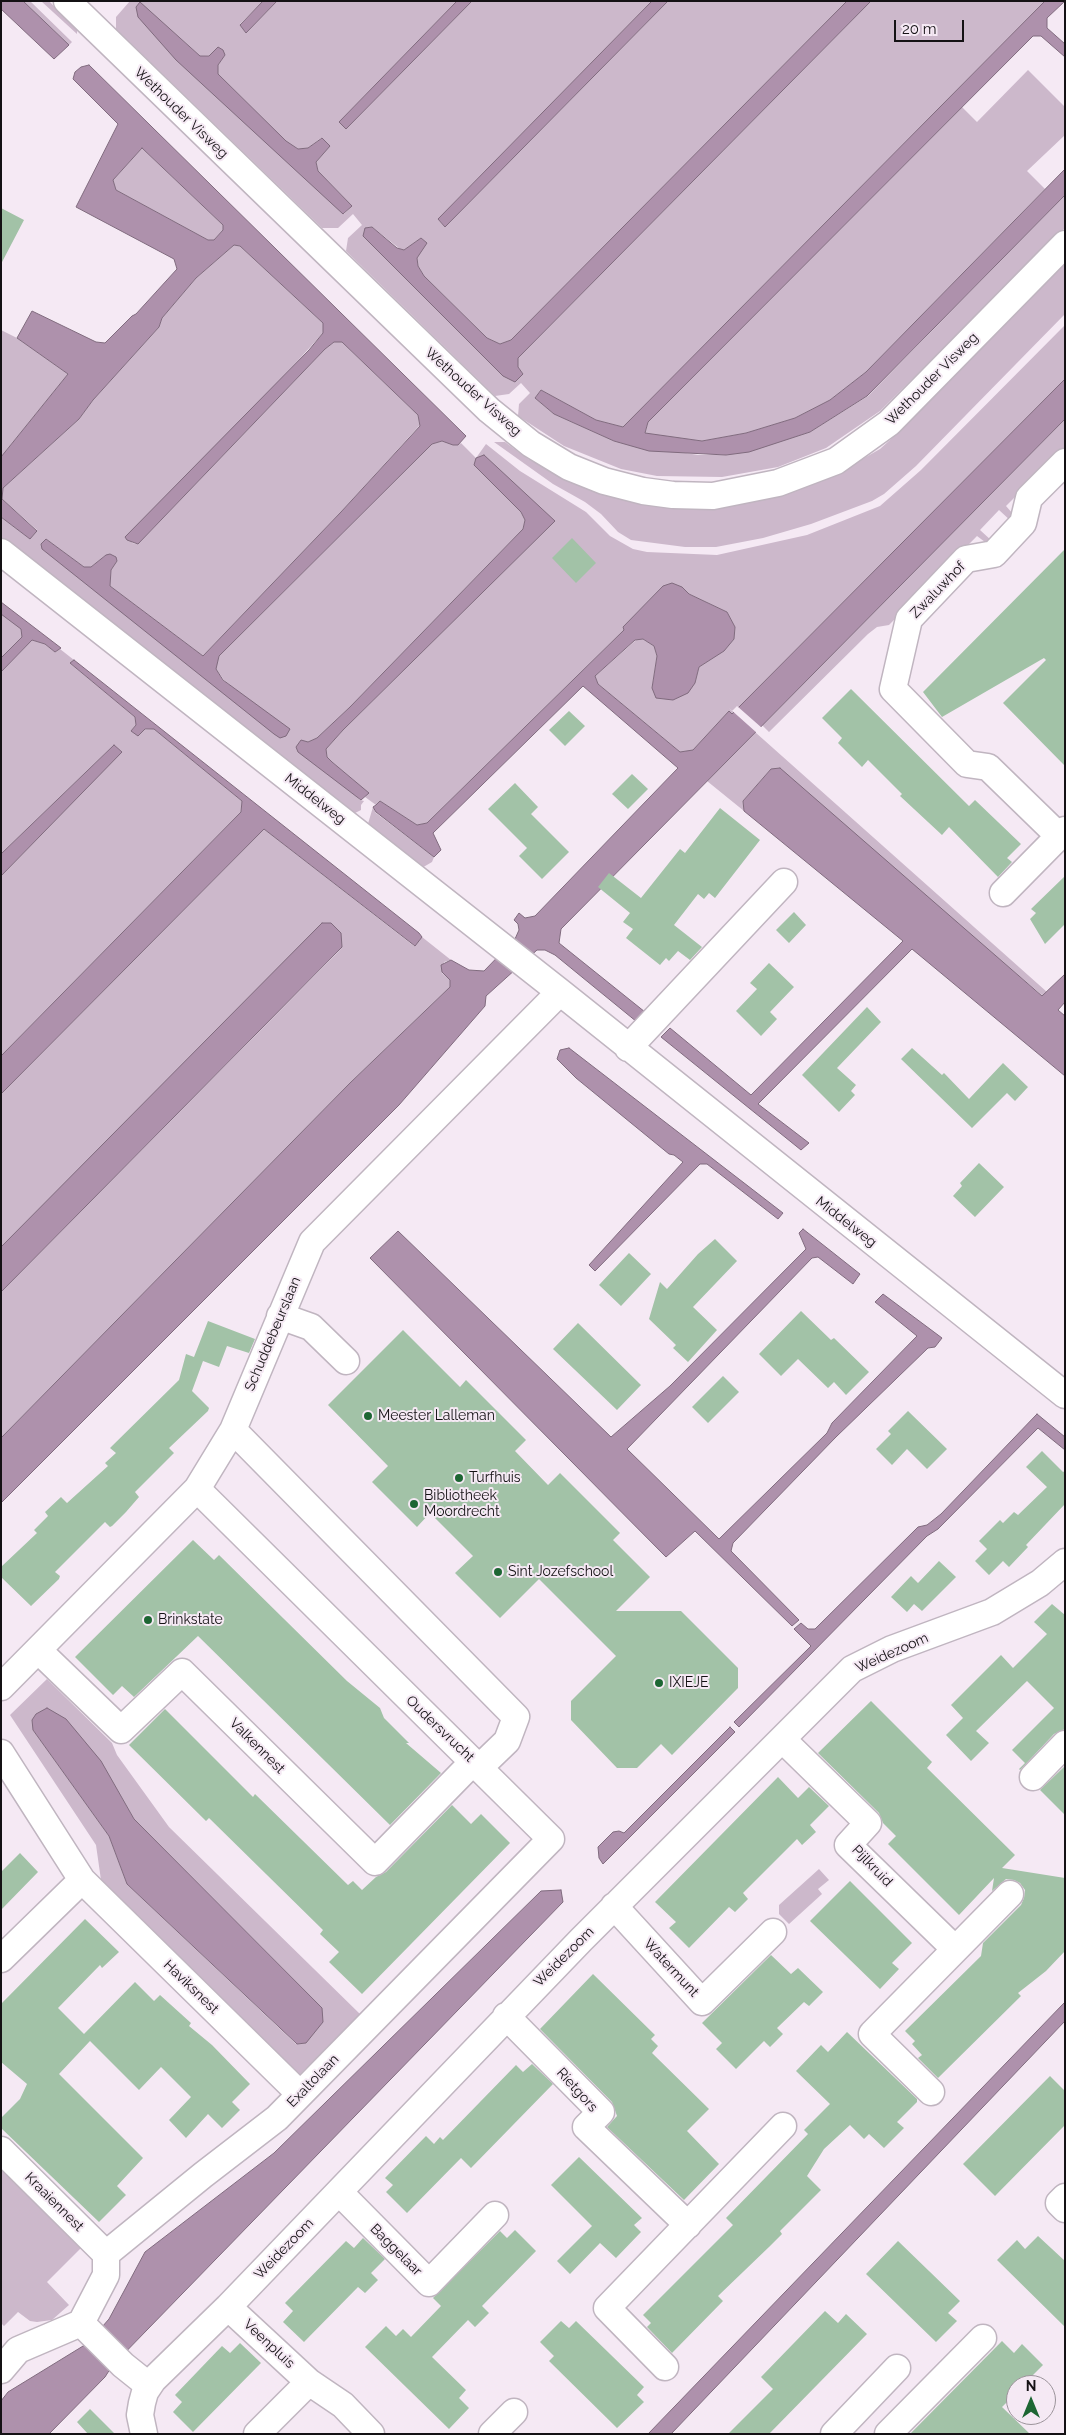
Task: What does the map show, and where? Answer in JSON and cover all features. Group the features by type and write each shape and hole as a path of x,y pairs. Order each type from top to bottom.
{"street":[{"name":"Wethouder Visweg","path":"67,1 489,410 513,430 569,467 604,481 643,491 673,495 712,496 778,483 836,461 888,424 1065,244"},
{"name":"Zwaluwhof","path":"1003,893 1062,833 988,767 967,764 893,688 909,619 966,559 994,554 1023,523 1029,498 1065,462"},
{"name":"Middelweg","path":"1,552 560,992 1065,1395"},
{"path":"628,1048 784,882"},
{"name":"Schuddebeurslaan","path":"1,1687 197,1489 233,1430 312,1242 560,992"},
{"path":"280,1316 311,1327 346,1361"},
{"name":"Oudersvrucht","path":"197,1489 477,1764 507,1741 516,1717 233,1430"},
{"name":"Weidezoom","path":"144,2434 140,2415 148,2385 228,2307 506,2016 614,1906 783,1740 852,1669 892,1649 992,1612 1060,1574"},
{"name":"Valkennest","path":"38,1650 121,1730 182,1672 375,1862 477,1764"},
{"name":"Pijlkruid","path":"783,1740 868,1823 848,1845 955,1949"},
{"path":"1033,1777 1065,1744"},
{"path":"1,1753 82,1880 1,1959"},
{"name":"Exaltolaan","path":"106,2254 277,2118 551,1839 477,1764"},
{"name":"Haviksnest","path":"82,1880 300,2094"},
{"path":"931,2092 872,2034 1010,1894"},
{"name":"Watermunt","path":"614,1906 702,2002 773,1932"},
{"name":"Rietgors","path":"506,2016 601,2112 586,2127 688,2225"},
{"path":"665,2367 607,2308 776,2133"},
{"name":"Kraaiennest","path":"1,2150 106,2254"},
{"name":"Baggelaar","path":"339,2192 429,2283 495,2215"},
{"path":"1065,2197 1059,2204 1065,2209"},
{"path":"86,2328 106,2275 106,2254"},
{"name":"Veenpluis","path":"228,2307 310,2382 343,2405 371,2434"},
{"path":"1,2370 10,2342 86,2328"},
{"path":"86,2328 123,2365 148,2385"},
{"path":"888,2434 983,2338"},
{"path":"834,2434 896,2368"},
{"path":"257,2434 310,2382"},
{"path":"492,2434 514,2412"}],"shaded area":[{"path":"1,1 23,1 69,45 54,59 1,9"},
{"path":"23,1 30,1 72,42 69,45"},
{"path":"41,1 49,1 77,30 77,34"},
{"path":"130,1 263,1 240,24 246,33 277,1 457,1 339,122 346,129 472,1 652,1 438,219 445,227 668,1 847,1 511,340 500,344 487,338 424,276 418,266 417,258 426,243 421,238 404,250 400,249 372,227 367,227 515,381 523,374 518,367 518,358 871,1 1045,1 623,427 596,420 541,390 535,398 554,414 614,441 698,455 726,455 810,432 868,396 1065,195 1065,228 880,411 826,448 778,467 722,477 657,476 621,469 564,446 518,416 519,404 530,393 521,383 509,394 495,396 346,251 348,238 362,225 353,214 338,228 322,228 116,29 116,17","holes":["140,3 200,56 225,55 218,65 218,74 286,142 298,149 308,148 321,138 329,146 316,162 318,171 352,206 344,214"]},
{"path":"263,1 277,1 246,33 240,25"},
{"path":"457,1 472,1 346,129 339,122"},
{"path":"652,1 668,1 445,227 438,219"},
{"path":"847,1 871,1 518,358 518,367 523,374 515,382 503,376 363,236 365,228 372,227 397,248 404,250 421,238 427,243 417,258 418,266 424,276 487,338 500,344 511,340"},
{"path":"1045,1 1065,1 1047,18 1047,28 1065,44 1065,57 1041,36 1033,36 648,422 645,433 702,441 746,433 795,418 830,400 866,372 1065,169 1065,195 867,396 810,432 749,452 726,455 649,451 614,441 554,414 535,398 541,390 596,420 623,427"},
{"path":"140,2 200,56 209,56 218,47 223,50 225,55 218,65 218,74 286,141 298,149 308,148 322,138 330,146 316,162 318,171 352,206 343,214 176,60 138,17 136,7"},
{"path":"89,65 466,436 458,445 442,441 432,444 219,656 216,669 223,680 290,729 286,736 280,738 42,549 41,544 46,539 84,567 91,567 106,555 110,554 116,557 117,561 111,570 110,586 203,656 341,512 420,426 418,415 342,342 334,342 325,349 138,544 127,540 125,537 309,350 323,333 323,323 240,246 234,245 196,278 162,318 159,327 93,400 79,419 3,488 2,499 37,531 30,539 1,517 1,457 68,374 17,338 32,311 96,342 105,343 136,314 177,269 174,259 76,207 118,124 73,79 75,72 81,67","holes":["142,148 223,225 223,230 214,240 208,240 116,190 113,180"]},
{"path":"1028,70 1065,107 1065,135 1027,171 1045,189 866,372 830,400 795,418 746,433 702,441 645,434 648,422 962,107 977,122"},
{"path":"142,148 223,225 223,230 214,240 208,240 116,190 113,180"},
{"path":"234,245 240,246 323,323 323,333 132,543 138,544 325,349 334,342 342,342 418,415 420,425 341,512 203,656 110,586 111,570 117,561 106,555 91,567 84,567 46,539 41,544 237,691 224,680 216,669 216,661 219,656 432,444 442,441 458,445 461,443 476,458 486,444 520,471 586,512 610,536 633,549 647,552 717,555 807,535 880,506 921,470 1065,325 1065,379 732,714 729,711 693,751 680,752 598,684 595,676 636,640 643,639 654,646 657,656 652,688 695,683 699,667 724,650 734,639 735,627 727,612 689,594 682,587 663,586 624,627 624,630 427,823 417,825 380,801 376,805 365,797 368,793 327,757 326,749 554,521 474,465 521,512 525,520 523,529 350,707 317,738 308,742 360,800 364,801 361,805 361,810 351,815 1,540 1,517 30,539 37,530 2,499 3,488 79,419 93,400 159,327 162,318 196,278"},
{"path":"1065,263 1065,314 916,466 884,494 872,501 811,524 763,538 716,547 685,547 631,540 618,532 601,514 585,502 553,484 494,442 505,442 528,459 574,482 638,503 845,469 880,449 900,431"},
{"path":"1,330 17,338 68,374 1,457"},
{"path":"1065,379 1065,419 561,929 559,943 645,1012 637,1022 555,955 545,950 537,950 486,996 485,1006 399,1105 1,1503 1,1438 350,1083 450,987 450,980 442,972 441,965 451,960 469,970 484,971 515,939 519,930 518,924 514,920 519,913 525,918 535,916 678,768 583,686 433,833 441,850 434,857 376,812 373,807 380,801 417,825 427,823 624,630 623,627 663,586 672,583 682,587 689,594 727,612 735,627 734,639 724,651 699,667 695,683 688,693 673,700 656,698 652,688 657,656 654,646 643,639 635,640 595,676 598,684 680,752 693,750 729,711 732,714"},
{"path":"1065,419 1065,447 1006,506 1013,514 1012,522 999,510 980,530 992,541 990,543 977,536 889,625 877,627 868,634 769,732 762,725"},
{"path":"484,455 555,521 326,749 327,757 369,793 361,800 298,752 296,747 301,740 308,742 317,738 350,707 523,529 525,520 521,512 474,465 476,458"},
{"path":"1,602 61,648 55,652 45,644 32,640 1,672 1,658 22,637 21,629 1,614"},
{"path":"1,608 32,632 1,663"},
{"path":"32,640 45,644 55,652 60,649 74,660 71,664 135,717 136,725 131,731 154,729 242,801 241,812 1,1056 1,876 121,752 114,745 1,854 1,672"},
{"path":"74,660 419,933 422,937 415,946 264,829 1,1094 1,1056 241,812 242,801 154,729 145,729 138,736 131,731 136,725 135,717 70,663"},
{"path":"755,732 1047,992 1043,996 771,769 743,801 744,811 707,781"},
{"path":"114,745 122,752 1,876 1,854"},
{"path":"780,768 1042,996 1065,974 1065,1002 1058,1010 1065,1016 1065,1076 912,949 758,1104 809,1143 801,1150 661,1037 670,1028 751,1095 903,941 744,811 743,801 771,769"},
{"path":"373,807 376,813 434,857 432,862 420,869 367,827"},
{"path":"264,829 414,946 422,937 451,960 444,962 442,973 450,980 450,987 350,1083 1,1438 1,1292 342,948 1,1247 1,1094"},
{"path":"322,923 331,923 341,933 342,947 1,1292 1,1247"},
{"path":"569,1048 783,1213 778,1219 707,1164 700,1164 595,1271 589,1265 683,1162 674,1155 669,1154 576,1078 557,1059 560,1050"},
{"path":"803,1229 860,1274 853,1284 818,1257 812,1258 627,1449 719,1539 827,1433 832,1423 917,1336 875,1302 883,1294 942,1338 935,1347 928,1348 836,1437 733,1543 731,1551 799,1620 792,1626 695,1531 666,1557 370,1258 398,1231 611,1437 670,1386 806,1249 799,1233"},
{"path":"1037,1414 1065,1437 1065,1450 1038,1428 938,1529 927,1536 739,1727 734,1722 811,1646 794,1629 801,1623 808,1629 815,1629 918,1527 927,1525 941,1514"},
{"path":"47,1679 112,1743 117,1755 169,1827 361,2015 296,2078 102,1887 96,1845 10,1715","holes":["33,1730 100,1761 134,1819 322,2008 306,2043 296,2044 127,1884 109,1836"]},
{"path":"47,1708 66,1719 101,1761 134,1819 322,2008 323,2022 306,2043 297,2044 127,1884 109,1836 33,1730 32,1720 36,1714"},
{"path":"730,1727 735,1732 603,1864 599,1858 598,1847 613,1832 619,1831 624,1833"},
{"path":"819,1869 829,1880 818,1889 822,1894 789,1924 779,1914 779,1905"},
{"path":"561,1890 563,1902 112,2366 105,2377 49,2434 1,2434 1,2401 8,2392 88,2343 109,2319 145,2252 274,2153 541,1891"},
{"path":"1065,2002 1065,2021 671,2434 648,2434"},
{"path":"1,2163 84,2245 47,2282 69,2305 52,2320 30,2321 18,2312 4,2326 1,2323"}],"pier":[{"path":"737,706 762,728 757,733 732,711"}],"building":[{"path":"1,208 24,220 1,264"},
{"path":"572,538 596,563 576,583 552,558"},
{"path":"1065,549 1065,766 1003,703 1046,660 1044,658 942,717 923,692"},
{"path":"851,689 969,806 975,800 1021,844 1007,858 1012,862 998,877 949,827 942,835 900,796 902,794 868,760 862,767 838,743 842,738 822,718"},
{"path":"569,711 585,726 565,746 549,730"},
{"path":"632,774 648,789 628,809 612,794"},
{"path":"515,783 538,807 531,814 569,852 542,879 519,856 527,848 488,809"},
{"path":"720,808 760,840 715,898 709,893 704,899 698,894 674,925 702,947 690,960 678,951 669,961 666,958 660,965 626,938 633,929 623,922 630,913 598,887 609,873 641,898 680,849 685,853"},
{"path":"1065,876 1065,924 1045,944 1030,919 1036,913 1031,909"},
{"path":"794,912 806,925 789,943 776,930"},
{"path":"769,963 794,987 770,1012 777,1019 761,1036 736,1011 757,989 750,983"},
{"path":"867,1007 881,1022 837,1068 856,1085 851,1091 855,1095 839,1112 802,1075"},
{"path":"912,1048 942,1075 944,1073 969,1099 1003,1063 1028,1087 1015,1101 1007,1093 972,1128 901,1059"},
{"path":"979,1163 1004,1187 975,1217 953,1196 962,1186 960,1183"},
{"path":"715,1239 737,1261 693,1307 717,1330 688,1362 673,1348 676,1345 649,1319 660,1282 667,1289 698,1254"},
{"path":"629,1253 651,1274 621,1306 599,1285"},
{"path":"801,1311 831,1340 834,1338 869,1372 846,1395 834,1382 828,1388 798,1359 781,1376 759,1354"},
{"path":"208,1321 255,1339 249,1353 227,1346 219,1367 203,1361 192,1391 209,1408 208,1411 169,1448 174,1453 135,1492 139,1497 126,1512 110,1527 105,1522 55,1572 60,1576 59,1579 31,1606 1,1577 1,1567 37,1533 34,1530 48,1516 45,1512 61,1497 67,1503 108,1466 105,1463 116,1453 110,1448 179,1380 186,1354 194,1357"},
{"path":"578,1323 641,1385 617,1410 553,1349"},
{"name":"Turfhuis","path":"403,1330 460,1387 466,1380 526,1440 515,1451 548,1485 560,1473 620,1533 613,1540 650,1577 616,1611 681,1611 738,1668 738,1688 672,1755 661,1744 637,1768 617,1768 571,1720 571,1701 616,1656 539,1579 500,1618 455,1573 473,1556 430,1513 417,1527 372,1482 388,1466 328,1405"},
{"path":"723,1376 739,1392 708,1423 692,1407"},
{"path":"908,1411 947,1449 927,1469 907,1449 892,1465 876,1449 891,1434 888,1431"},
{"path":"1042,1451 1063,1472 1065,1471 1065,1504 1026,1545 1028,1547 1009,1567 1003,1561 989,1575 975,1561 987,1549 979,1541 1000,1520 1003,1523 1014,1512 1018,1515 1047,1487 1026,1467"},
{"path":"193,1540 214,1560 219,1555 347,1681 380,1708 384,1718 409,1743 406,1743 441,1773 390,1825 198,1636 134,1697 122,1686 113,1695 75,1657"},
{"path":"939,1561 956,1577 922,1611 914,1604 907,1612 891,1597 911,1576 918,1583"},
{"path":"1052,1604 1065,1615 1065,1729 1054,1734 1020,1770 1019,1769 1025,1763 1012,1750 1054,1708 1027,1681 976,1731 989,1743 971,1761 946,1735 963,1718 951,1705 1001,1655 1013,1668 1047,1634 1034,1622"},
{"path":"871,1701 932,1762 927,1768 1015,1855 1002,1868 1065,1878 1065,1951 1046,1971 1018,1993 1021,1996 938,2078 918,2058 922,2055 912,2044 915,2041 905,2031 981,1956 983,1943 1021,1905 1025,1890 1020,1883 1006,1879 992,1891 994,1878 959,1915 888,1844 896,1836 883,1823 879,1813 818,1753"},
{"path":"165,1709 253,1797 255,1794 348,1885 353,1881 362,1890 376,1877 386,1872 452,1805 471,1824 481,1814 510,1843 362,1994 329,1962 339,1952 320,1934 323,1930 209,1818 206,1821 129,1745"},
{"path":"1065,1766 1065,1815 1040,1790"},
{"path":"778,1777 798,1798 809,1787 829,1806 810,1825 816,1832 802,1845 797,1839 743,1893 748,1899 735,1912 729,1907 689,1948 669,1928 676,1922 655,1902"},
{"path":"20,1853 38,1872 1,1910 1,1872"},
{"path":"850,1881 912,1943 892,1963 899,1969 880,1989 810,1921"},
{"path":"85,1919 119,1952 102,1968 100,1965 58,2008 84,2034 135,1982 154,2001 160,1995 191,2023 189,2026 212,2045 250,2084 232,2102 240,2110 222,2128 208,2114 186,2138 169,2120 191,2097 161,2067 139,2090 90,2041 59,2074 143,2158 117,2186 126,2195 99,2222 1,2128 1,2118 20,2099 27,2084 1,2062 1,2004"},
{"path":"771,1955 791,1974 798,1968 823,1992 809,2006 804,2002 777,2028 783,2034 770,2047 764,2041 736,2069 716,2049 722,2043 702,2023"},
{"path":"593,1974 655,2035 651,2039 658,2046 652,2053 709,2109 687,2131 719,2164 684,2200 607,2127 617,2116 612,2102 540,2029"},
{"path":"847,2032 917,2099 917,2102 897,2122 904,2128 884,2148 869,2134 864,2139 850,2125 824,2149 807,2176 821,2190 780,2231 782,2234 718,2296 723,2301 672,2353 647,2327 651,2323 643,2315 733,2225 726,2218 808,2134 804,2130 830,2104 796,2071 821,2045 828,2052"},
{"path":"532,2064 553,2084 471,2168 461,2158 407,2213 386,2192 393,2185 385,2178 426,2136 434,2144 440,2137 443,2140 516,2065 523,2072"},
{"path":"1050,2076 1065,2091 1065,2125 995,2196 963,2164"},
{"path":"579,2157 642,2218 634,2225 641,2232 616,2258 600,2243 570,2274 557,2261 592,2226 551,2185"},
{"path":"515,2230 536,2251 482,2306 489,2313 475,2327 468,2320 432,2357 466,2390 459,2398 469,2408 449,2429 365,2347 386,2326 396,2336 403,2329 411,2337 441,2306 433,2298 500,2231 507,2238"},
{"path":"1038,2236 1065,2261 1065,2327 997,2260 1017,2240 1025,2249"},
{"path":"363,2238 385,2259 371,2273 378,2280 365,2293 358,2287 304,2342 283,2322 293,2311 285,2303 346,2241 354,2248"},
{"path":"898,2241 960,2301 948,2313 957,2321 936,2342 866,2274"},
{"path":"825,2311 838,2323 846,2314 867,2334 769,2434 728,2434 773,2389 761,2377"},
{"path":"561,2321 569,2328 576,2321 644,2387 637,2395 644,2402 617,2428 549,2361 554,2356 540,2342"},
{"path":"1002,2341 1014,2353 1022,2344 1043,2365 1033,2375 1006,2375 1006,2403 1002,2407 1006,2411 1006,2425 1021,2425 1030,2434 910,2434"},
{"path":"240,2343 261,2363 193,2432 173,2412 182,2402 175,2395 222,2346 230,2353"},
{"path":"90,2409 115,2434 88,2434 77,2422"}],"place":[{"name":"Meester Lalleman","path":"368,1416"},
{"name":"Turfhuis","path":"459,1478"},
{"name":"Bibliotheek Moordrecht","path":"414,1504"},
{"name":"Sint Jozefschool","path":"498,1572"},
{"name":"Brinkstate","path":"148,1620"},
{"name":"IXIEJE","path":"659,1683"}]}
